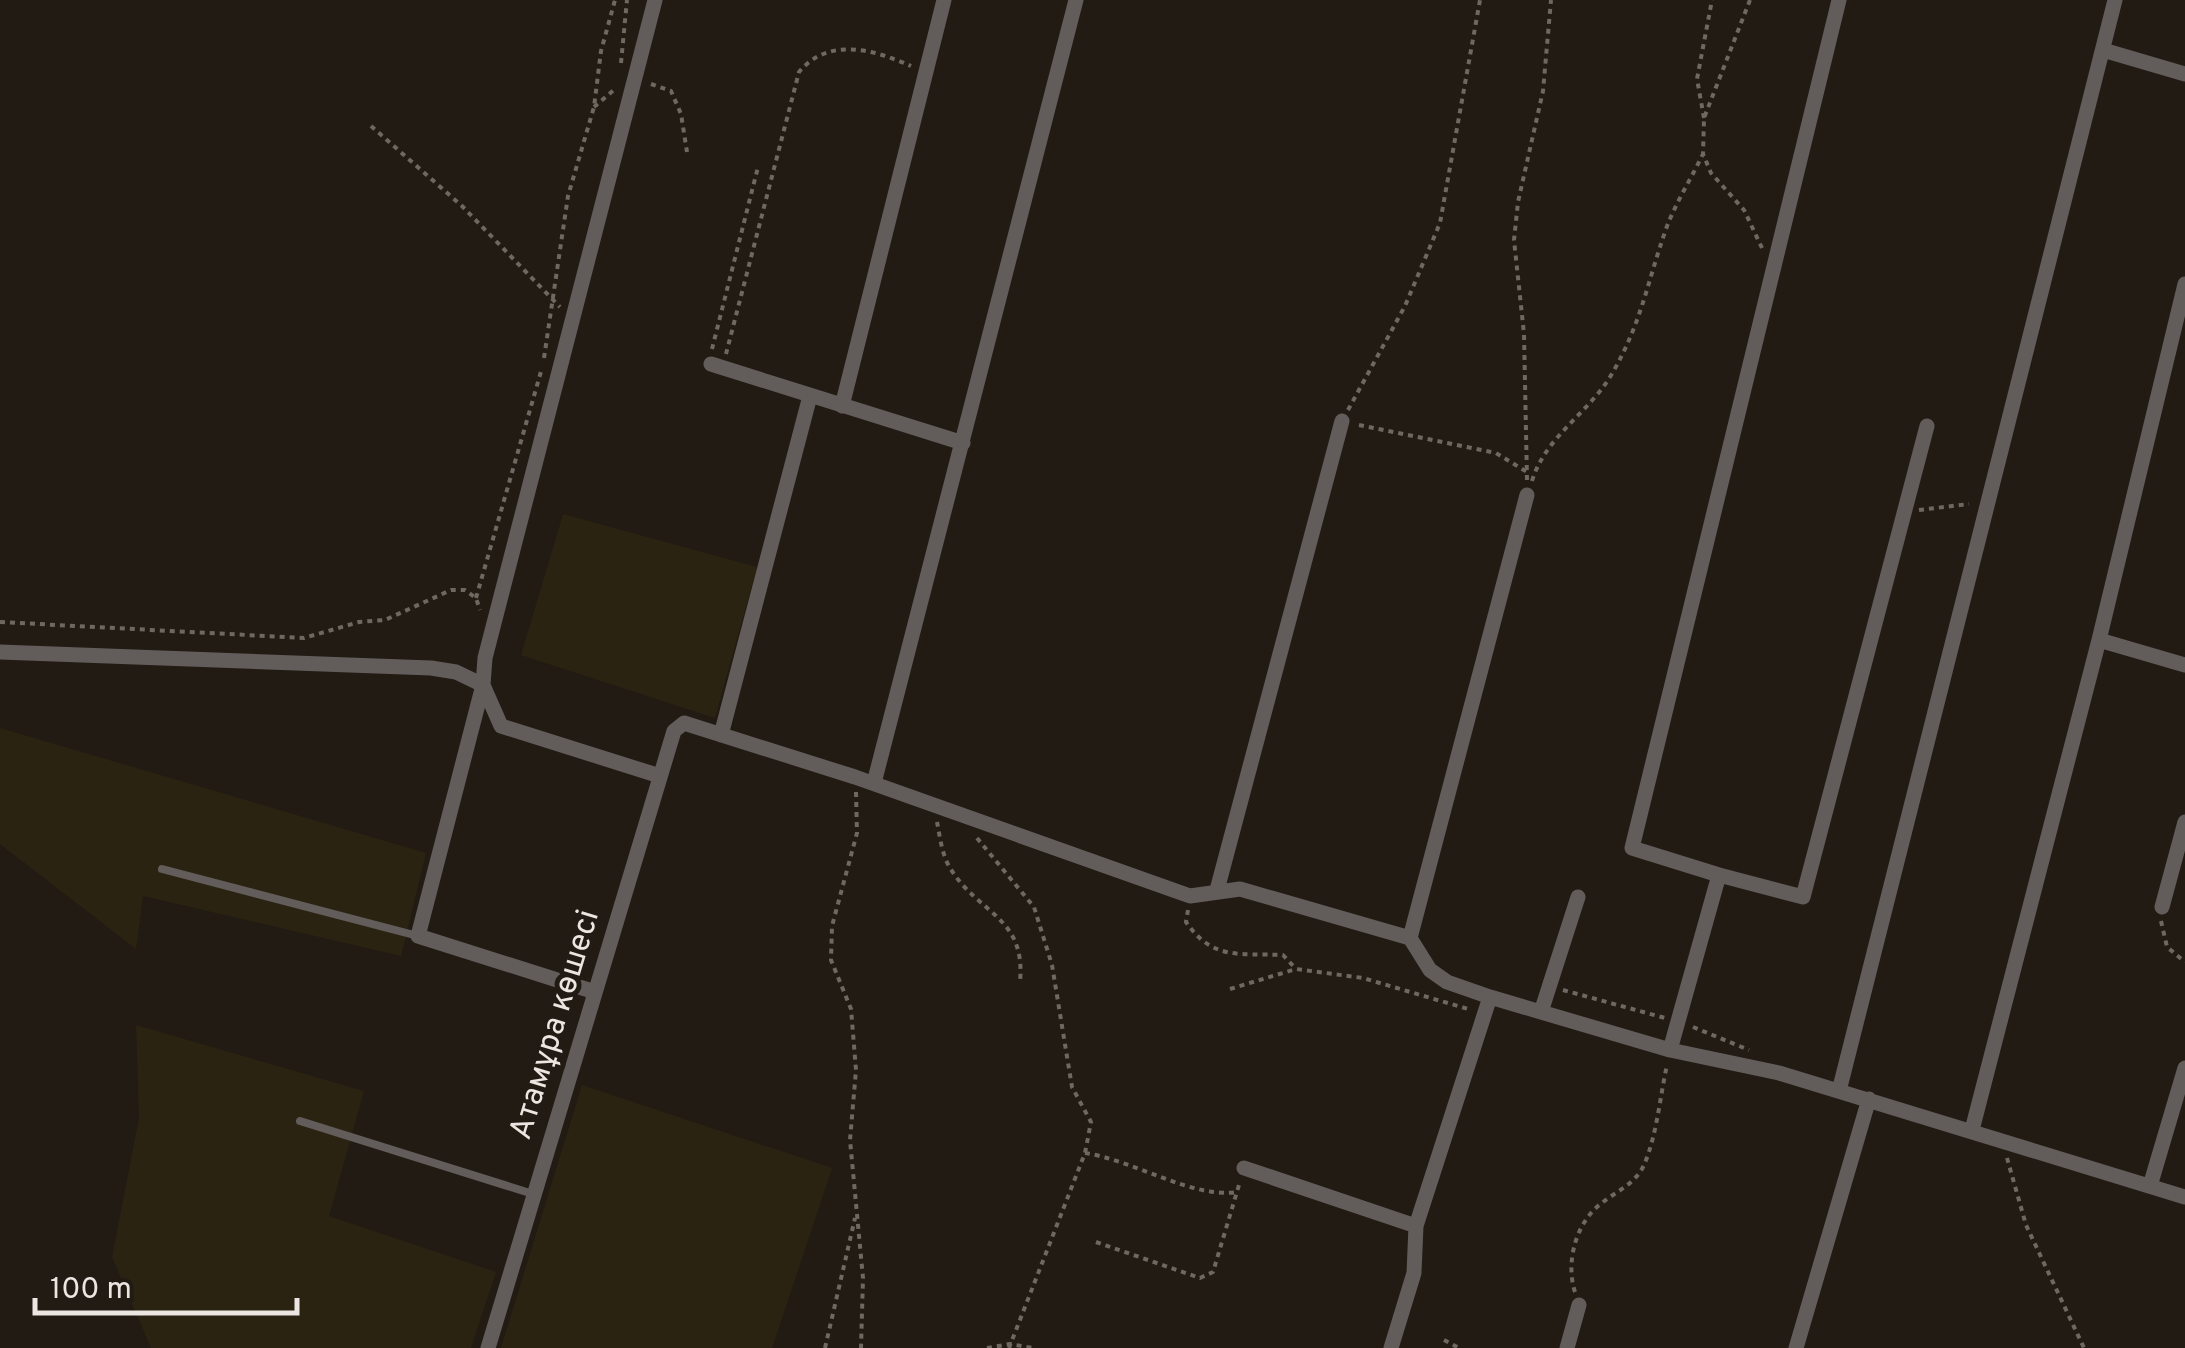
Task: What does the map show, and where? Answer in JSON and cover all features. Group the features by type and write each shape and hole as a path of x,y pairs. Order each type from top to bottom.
{"street":[{"path":"595,992 418,936 483,685 485,658 655,0"},
{"path":"842,406 944,0"},
{"path":"874,783 1076,0"},
{"path":"1840,0 1632,848 1804,897 1927,426"},
{"path":"1839,1091 2115,0"},
{"path":"2103,50 2185,74"},
{"path":"1972,1130 2099,640 2185,284"},
{"path":"719,367 962,444"},
{"path":"810,396 722,734 855,776 1190,896 1240,889 1410,938 1430,970 1447,982 1490,997 1670,1050 1839,1091 2185,1197"},
{"path":"1216,890 1342,422"},
{"path":"1410,938 1527,495"},
{"path":"2099,640 2185,665"},
{"path":"0,652 456,672 483,685 501,726 660,776"},
{"name":"Атамұра көшесі","path":"488,1348 674,731 684,723 722,734"},
{"path":"2162,907 2185,822"},
{"path":"1670,1050 1720,875"},
{"path":"1541,1012 1578,897"},
{"path":"1391,1348 1414,1273 1416,1226 1490,997"},
{"path":"2150,1186 2185,1068"},
{"path":"1796,1348 1869,1100"},
{"path":"1244,1168 1416,1226"},
{"path":"1567,1348 1580,1305"}],"lane":[{"path":"162,869 418,936"},
{"path":"300,1121 533,1194"}],"path":[{"path":"480,612 476,598 544,361 568,196 594,107 601,51 614,0"},
{"path":"627,0 620,71 632,84"},
{"path":"1480,0 1440,223 1405,306 1342,422 1496,453 1527,472"},
{"path":"1527,495 1524,334 1514,240 1518,202 1543,91 1551,0"},
{"path":"1712,0 1697,78 1704,118 1703,154 1711,173 1744,210 1773,271"},
{"path":"1704,118 1750,0"},
{"path":"719,367 799,72 810,59 869,48 925,72"},
{"path":"594,107 613,88 632,84 656,84 671,91 681,114 687,152"},
{"path":"370,126 462,206 573,322"},
{"path":"1527,495 1554,438 1599,396 1615,370 1645,308 1666,228 1703,154"},
{"path":"719,367 713,339 758,167"},
{"path":"1904,512 1988,502"},
{"path":"0,622 304,638 359,622 385,620 451,590 464,590 476,598"},
{"path":"855,776 857,833 832,926 830,960 851,1009 856,1070 850,1140 864,1278 861,1348"},
{"path":"932,803 946,862 1014,934 1022,958 1020,982"},
{"path":"952,811 1034,907 1052,965 1072,1088 1090,1122 1085,1153 1009,1346"},
{"path":"1190,896 1186,922 1200,941 1220,953 1284,955 1296,969"},
{"path":"2162,907 2160,929 2167,947 2185,962"},
{"path":"1230,989 1296,969 1362,978 1485,1014"},
{"path":"1580,1305 1568,1272 1577,1238 1595,1208 1631,1184 1644,1164 1670,1050"},
{"path":"2001,1139 2026,1225 2084,1348"},
{"path":"1085,1153 1116,1158 1218,1195 1237,1192"},
{"path":"1096,1242 1200,1278 1213,1272 1244,1168"},
{"path":"825,1348 856,1213"},
{"path":"1444,1340 1459,1348"},
{"path":"987,1348 1033,1348"}],"shaded area":[{"path":"563,514 757,567 715,718 521,655"},
{"path":"0,728 426,853 401,956 143,896 136,949 0,844"},
{"path":"136,1025 364,1091 329,1216 496,1272 471,1348 151,1348 112,1257 139,1118"},
{"path":"582,1085 832,1168 772,1348 501,1348"}]}
